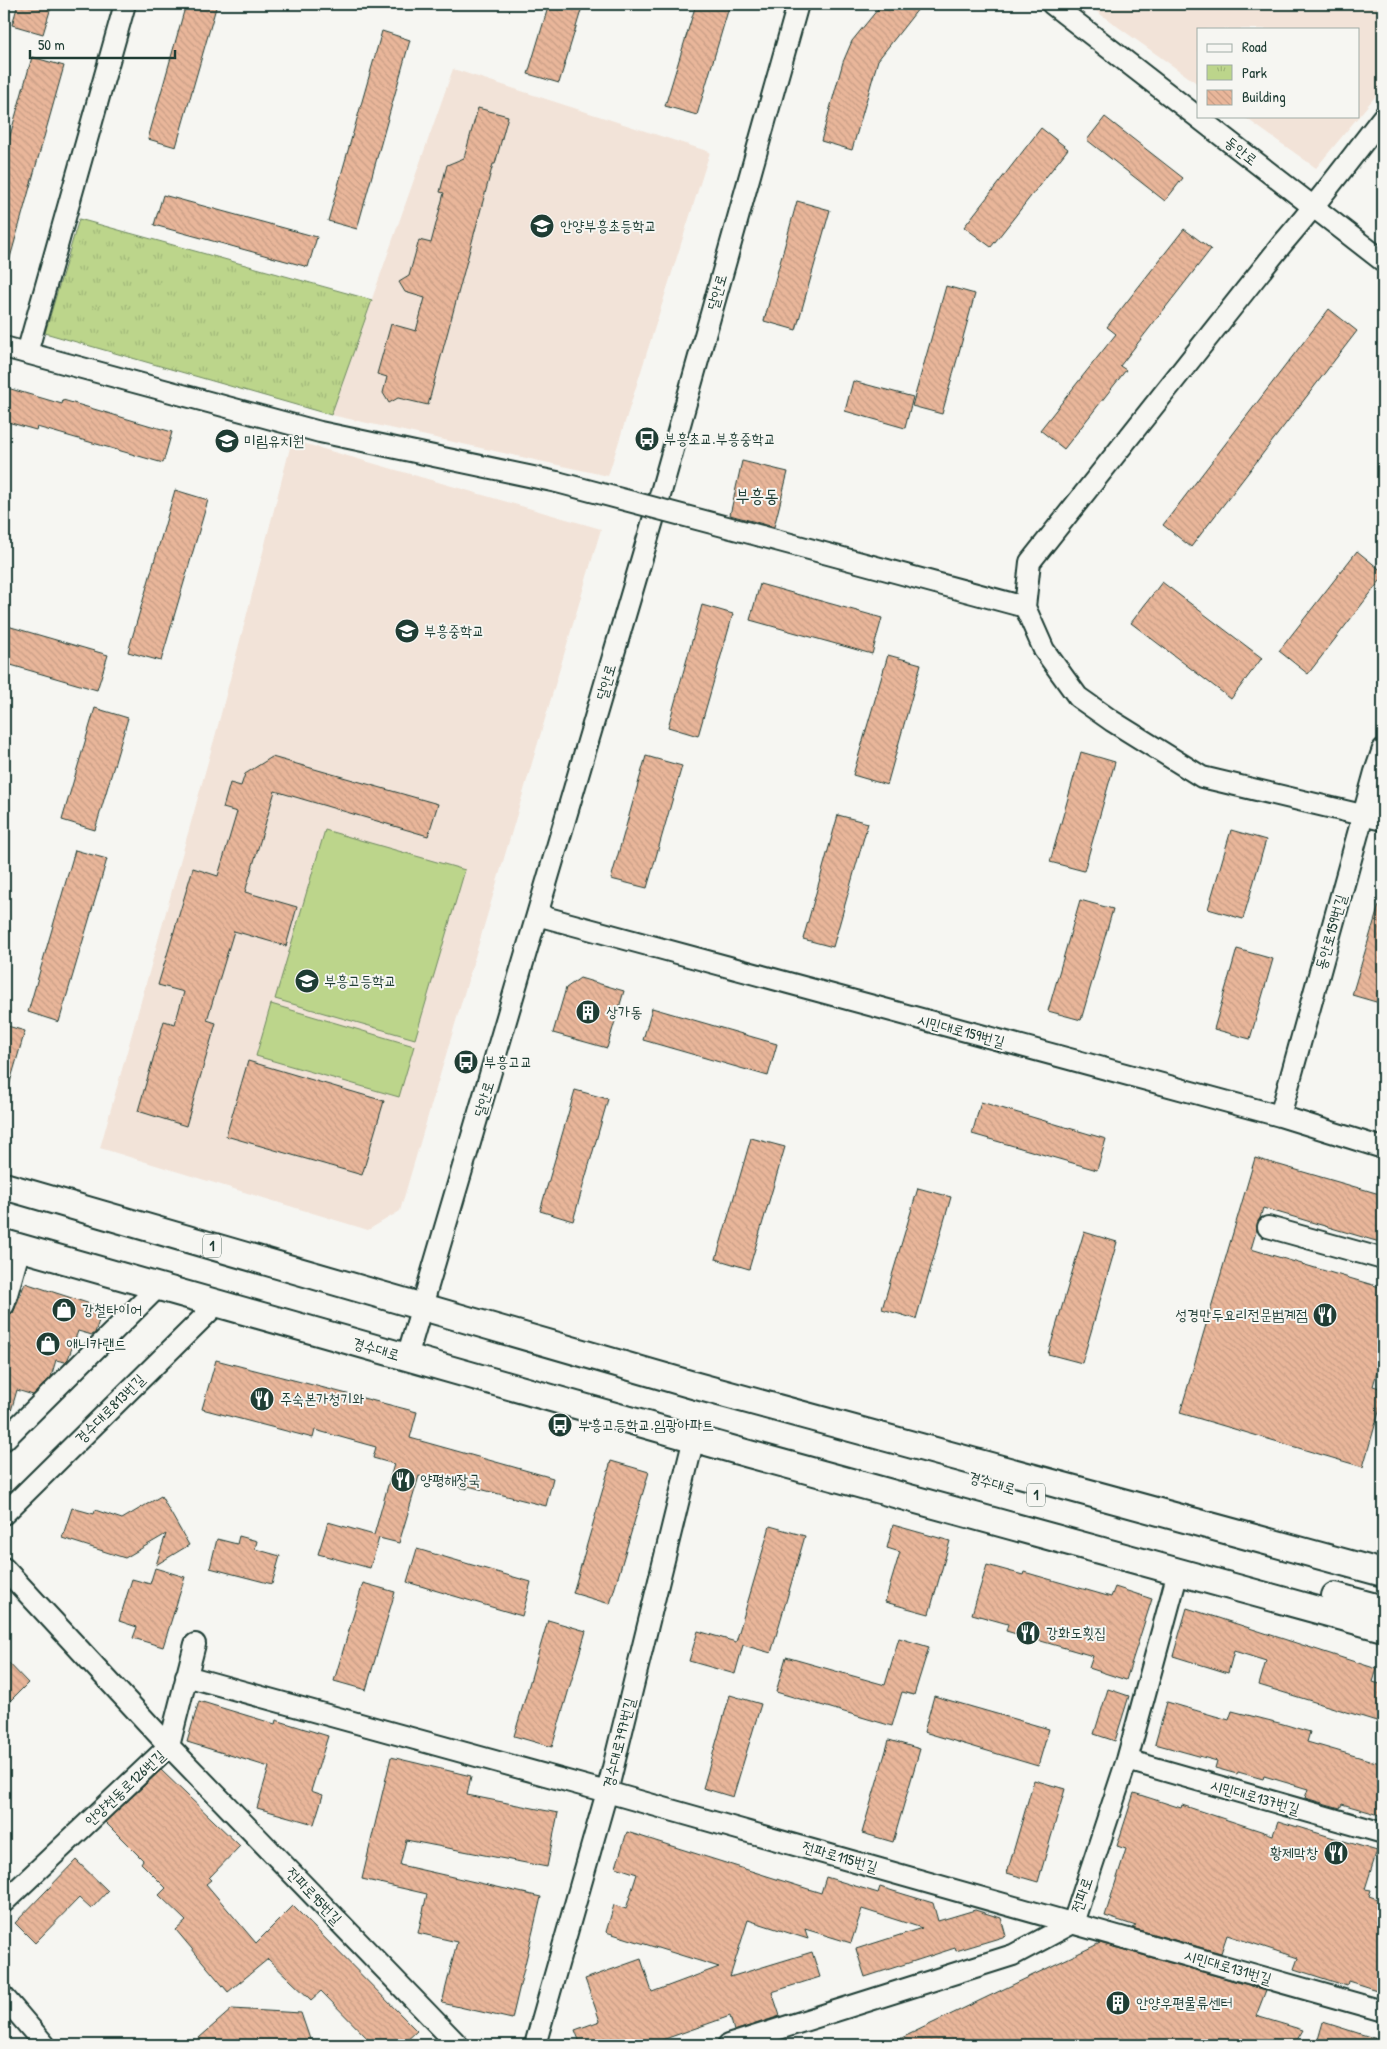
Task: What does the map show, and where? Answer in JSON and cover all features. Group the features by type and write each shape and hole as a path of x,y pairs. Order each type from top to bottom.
{"main road":[{"name":"경수대로","path":"4,1186 693,1385 1383,1573"},
{"name":"경수대로","path":"12,1246 749,1454 1383,1628"},
{"name":"경수대로","path":"693,1385 976,1479 1383,1589"},
{"name":"경수대로","path":"749,1454 971,1500 1383,1609"}],"street":[{"path":"27,352 124,4"},
{"name":"달안로","path":"407,1358 667,472 798,4"},
{"name":"동안로","path":"1052,4 1197,117"},
{"path":"1383,117 1330,183 1314,208 1283,243 1030,562 1025,607 1044,650 1078,697 1202,777 1383,820"},
{"name":"동안로","path":"1198,118 1383,261"},
{"path":"4,347 320,432 557,482 1025,607"},
{"name":"동안로159번길","path":"1280,1116 1375,772 1383,750"},
{"name":"시민대로159번길","path":"538,915 1280,1116 1383,1148"},
{"path":"1268,1227 1383,1259"},
{"path":"4,1305 12,1246"},
{"path":"4,1440 158,1287"},
{"name":"경수대로813번길","path":"4,1514 217,1304"},
{"name":"경수대로797번길","path":"534,2045 607,1792 694,1438"},
{"name":"전파로95번길","path":"4,1568 169,1746 458,2045"},
{"name":"전파로","path":"738,2043 1013,1956 1073,1923 1127,1760 1178,1572"},
{"name":"안양천동로126번길","path":"4,1902 169,1746 195,1644"},
{"name":"전파로115번길","path":"186,1676 1073,1923"},
{"name":"시민대로137번길","path":"1127,1760 1383,1833"},
{"name":"시민대로131번길","path":"1073,1923 1383,2011"},
{"path":"4,1997 45,2045"}],"shaded area":[{"path":"1086,4 1383,4 1383,87 1360,115 1360,28 1197,28 1197,83"},
{"name":"안양부흥초등학교","path":"453,69 710,152 608,476 331,415"},
{"path":"1246,118 1357,118 1316,168"},
{"path":"292,440 601,529 400,1211 368,1230 100,1148 216,733"}],"green space":[{"path":"79,219 372,300 331,415 45,333"},
{"path":"325,830 465,870 415,1039 275,999"},
{"path":"271,1004 414,1046 399,1097 256,1056"}],"building":[{"path":"18,4 52,4 43,34 12,25"},
{"path":"186,4 217,4 176,147 148,139"},
{"path":"549,4 583,4 559,83 528,74"},
{"path":"696,4 730,4 697,115 665,106"},
{"path":"882,4 922,4 878,60 852,150 821,141 843,62 852,41"},
{"path":"382,31 410,40 357,229 328,221"},
{"path":"32,57 64,66 8,265 4,264 4,157"},
{"path":"478,108 508,116 495,164 493,164 428,405 398,398 389,403 383,393 387,377 377,374 391,324 416,331 425,298 405,292 399,282 409,276 419,240 431,243 444,193 440,192 447,165 464,158"},
{"path":"1105,117 1183,178 1165,201 1087,140"},
{"path":"1041,128 1068,149 991,247 964,227"},
{"path":"163,195 317,237 308,267 154,225"},
{"path":"797,201 830,210 796,330 764,321"},
{"path":"1184,229 1211,249 1120,366 1126,370 1064,449 1040,430 1116,334 1107,327"},
{"path":"946,286 975,294 942,414 912,406"},
{"path":"1329,309 1357,331 1191,547 1163,525"},
{"path":"853,381 913,397 905,428 845,411"},
{"path":"4,387 62,404 63,400 172,432 163,463 37,427 36,430 4,421"},
{"path":"742,461 788,472 774,527 730,515"},
{"path":"175,490 208,500 161,661 128,652"},
{"path":"1357,551 1383,572 1383,577 1308,674 1279,651"},
{"path":"1162,582 1262,658 1231,699 1131,623"},
{"path":"760,584 882,618 872,654 750,620"},
{"path":"702,605 733,614 698,736 668,727"},
{"path":"4,625 108,655 97,690 4,663"},
{"path":"888,655 921,664 887,785 853,775"},
{"path":"95,708 128,718 95,830 62,820"},
{"path":"1081,752 1115,762 1084,871 1050,862"},
{"path":"646,756 682,766 647,888 611,879"},
{"path":"272,757 438,804 428,836 275,791 245,892 297,907 286,946 234,931 207,1020 216,1023 186,1126 138,1111 164,1021 175,1024 184,992 158,985 193,868 218,876 237,812 223,808 230,783 241,786 245,774"},
{"path":"838,815 868,823 833,947 803,939"},
{"path":"1231,830 1266,840 1243,919 1208,909"},
{"path":"75,850 107,859 59,1022 28,1012"},
{"path":"1080,900 1113,909 1081,1020 1048,1011"},
{"path":"1379,905 1383,906 1383,1004 1352,995"},
{"path":"1237,949 1273,959 1250,1039 1214,1029"},
{"name":"상가동","path":"580,978 624,991 607,1048 553,1033 566,988"},
{"path":"652,1008 777,1044 768,1076 643,1040"},
{"path":"4,1025 25,1031 8,1089 4,1089"},
{"path":"248,1061 384,1101 362,1175 226,1136"},
{"path":"575,1090 608,1099 573,1221 540,1211"},
{"path":"981,1102 1106,1139 1097,1170 972,1134"},
{"path":"751,1138 785,1147 749,1269 716,1259"},
{"path":"1255,1158 1383,1195 1383,1243 1263,1208 1251,1249 1383,1288 1383,1352 1373,1386 1383,1389 1383,1398 1363,1467 1180,1413"},
{"path":"918,1188 951,1197 916,1319 882,1309"},
{"path":"1084,1232 1117,1242 1082,1363 1048,1354"},
{"path":"25,1283 103,1308 95,1333 92,1335 78,1331 68,1359 65,1362 56,1360 51,1377 33,1395 17,1390 9,1418 4,1419 4,1371 11,1347 4,1345 4,1317 13,1313"},
{"path":"216,1360 417,1412 410,1438 553,1478 546,1506 468,1486 467,1489 419,1476 399,1543 379,1538 370,1568 318,1554 328,1522 374,1535 394,1464 373,1458 376,1447 315,1430 313,1438 202,1409"},
{"path":"611,1461 649,1472 610,1604 573,1593"},
{"path":"161,1496 189,1545 156,1565 166,1534 125,1558 62,1538 72,1508 94,1514 95,1510 122,1519"},
{"path":"893,1525 950,1541 929,1614 885,1602 900,1552 887,1548"},
{"path":"770,1526 805,1536 771,1653 743,1645 735,1674 689,1661 698,1631 736,1642"},
{"path":"239,1536 257,1541 255,1549 280,1556 272,1584 210,1568 217,1539 237,1544"},
{"path":"417,1549 531,1582 522,1616 407,1582"},
{"path":"987,1565 1023,1575 1024,1572 1111,1597 1115,1587 1152,1599 1126,1680 1089,1668 1093,1656 1006,1631 1008,1624 972,1614"},
{"path":"155,1568 185,1577 163,1647 133,1638 137,1627 119,1621 132,1579 150,1584"},
{"path":"363,1583 395,1592 366,1690 334,1681"},
{"path":"1187,1608 1377,1669 1373,1682 1383,1685 1383,1723 1259,1685 1266,1661 1234,1651 1228,1673 1173,1656"},
{"path":"548,1620 586,1631 552,1747 514,1736"},
{"path":"899,1638 929,1647 914,1695 902,1692 892,1726 776,1692 786,1657 885,1685"},
{"path":"4,1658 28,1683 4,1707"},
{"path":"1108,1689 1129,1696 1115,1741 1094,1734"},
{"path":"730,1695 761,1704 733,1797 703,1788"},
{"path":"934,1696 1049,1729 1038,1766 924,1732"},
{"path":"199,1701 275,1724 276,1720 328,1736 311,1791 323,1795 314,1824 257,1808 269,1767 187,1742"},
{"path":"1167,1702 1229,1720 1232,1711 1283,1724 1310,1732 1307,1742 1383,1764 1383,1816 1342,1804 1340,1808 1305,1798 1308,1789 1264,1776 1263,1779 1215,1768 1217,1761 1155,1744"},
{"path":"889,1740 920,1749 893,1842 862,1833"},
{"path":"391,1757 471,1776 467,1795 558,1813 547,1867 406,1840 400,1865 541,1897 512,2019 442,2003 457,1942 418,1933 427,1894 362,1879"},
{"path":"161,1770 240,1846 209,1878 211,1880 206,1884 256,1943 293,1906 417,2031 402,2045 374,2045 321,1991 311,2000 268,1959 228,1992 176,1930 186,1921 159,1895 166,1888 141,1863 143,1860 105,1822"},
{"path":"1034,1780 1065,1789 1038,1882 1007,1873"},
{"path":"1134,1793 1181,1808 1182,1805 1273,1835 1278,1821 1377,1851 1365,1889 1371,1890 1369,1896 1383,1901 1383,1992 1348,1981 1347,1986 1294,1969 1298,1958 1227,1935 1221,1953 1132,1928 1136,1926 1105,1916 1126,1849 1117,1846"},
{"path":"627,1832 821,1893 826,1877 878,1893 880,1887 933,1903 938,1921 975,1910 1001,1918 1006,1936 956,1951 955,1948 865,1977 856,1949 922,1928 862,1909 851,1943 805,1929 808,1939 748,1920 730,1977 812,1952 820,1977 772,1992 780,2016 734,2031 730,2016 648,2045 581,2045 575,2030 600,2021 585,1979 641,1959 652,1992 719,1967 606,1932 614,1905 626,1909 637,1874 616,1867"},
{"path":"76,1860 108,1891 91,1909 79,1898 35,1943 15,1923"},
{"name":"안양우편물류센터","path":"1100,1943 1266,1990 1256,2016 1303,2030 1294,2045 887,2045"},
{"path":"232,2009 301,2013 312,2045 191,2045"},
{"path":"1323,2022 1383,2041 1383,2045 1325,2045 1317,2043"}],"place":[{"name":"안양부흥초등학교","path":"542,226"},
{"name":"부흥초교.부흥중학교","path":"647,439"},
{"name":"미림유치원","path":"227,441"},
{"name":"부흥중학교","path":"407,631"},
{"name":"부흥고등학교","path":"307,981"},
{"name":"상가동","path":"588,1012"},
{"name":"부흥고교","path":"466,1062"},
{"name":"강철타이어","path":"64,1310"},
{"name":"성경만두요리전문범계점","path":"1325,1315"},
{"name":"애니카랜드","path":"48,1344"},
{"name":"주숙본가청기와","path":"262,1399"},
{"name":"부흥고등학교.임광아파트","path":"560,1425"},
{"name":"양평해장국","path":"403,1480"},
{"name":"강화도횟집","path":"1028,1633"},
{"name":"황제막창","path":"1336,1853"},
{"name":"안양우편물류센터","path":"1118,2003"}],"district":[{"name":"부흥동","path":"757,496"}]}
